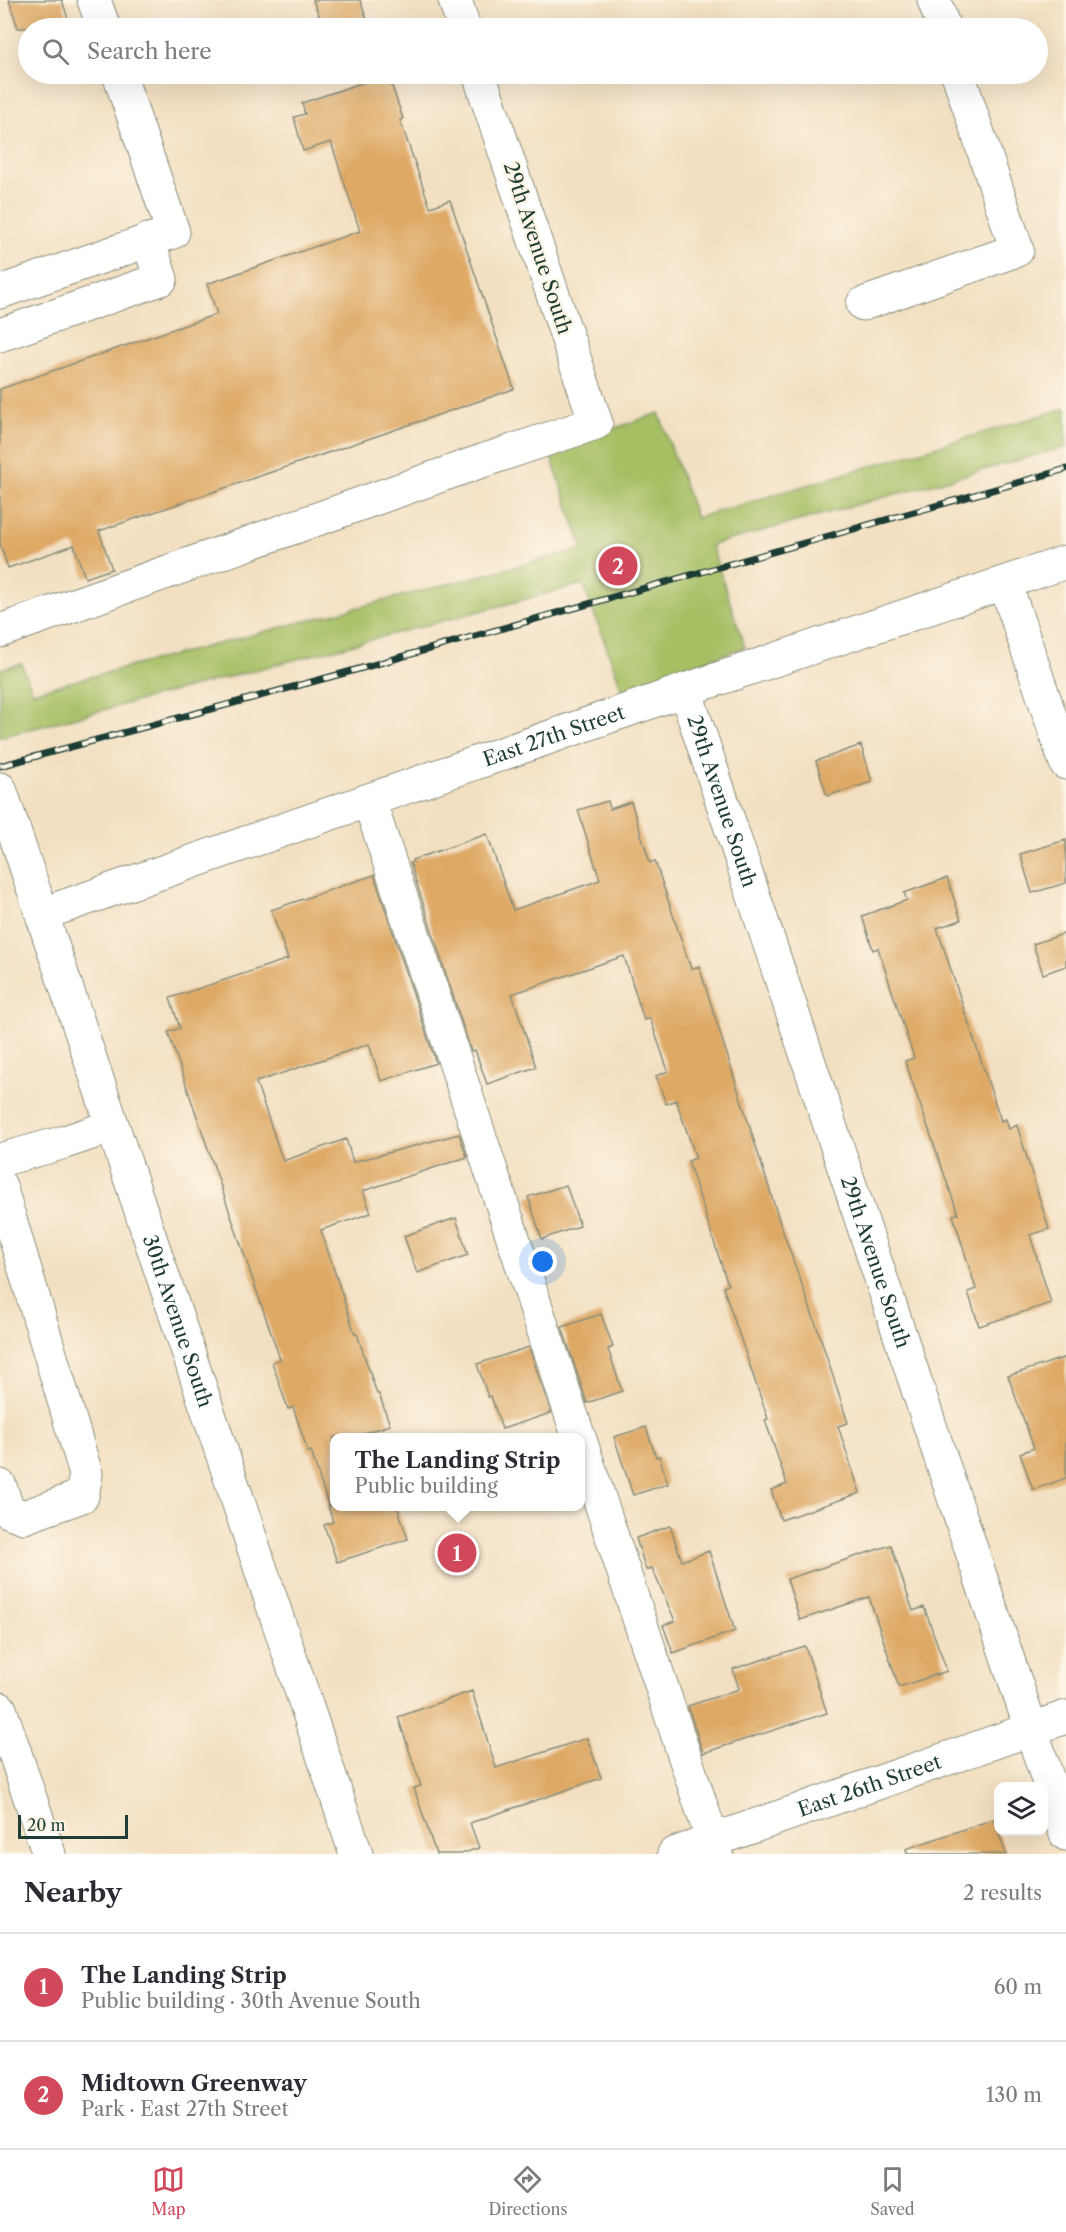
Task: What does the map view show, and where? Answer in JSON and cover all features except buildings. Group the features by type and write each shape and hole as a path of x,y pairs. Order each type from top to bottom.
{"street":[{"path":"94,0 100,18"},
{"path":"454,0 460,18"},
{"path":"934,0 940,18"},
{"path":"0,292 173,232 122,84"},
{"name":"29th Avenue South","path":"0,631 596,423 482,84"},
{"path":"863,304 1017,250 961,84"},
{"path":"0,335 161,279 148,240"},
{"name":"East 27th Street","path":"42,914 685,690 1066,562"},
{"path":"1005,583 1066,763"},
{"name":"29th Avenue South","path":"685,690 1066,1834"},
{"name":"30th Avenue South","path":"0,789 356,1854"},
{"path":"369,800 578,1433"},
{"path":"0,1160 112,1126"},
{"path":"0,1186 86,1474 82,1496 24,1517 8,1511 0,1486"},
{"path":"585,1454 715,1847"},
{"path":"0,1709 49,1854"},
{"name":"East 26th Street","path":"674,1854 715,1847 1066,1717"}],"green space":[{"path":"1066,408 1066,447 711,545 745,647 622,689 583,584 0,737 0,669 22,664 32,692 583,549 549,451 659,413 696,518"}],"railway":[{"path":"0,766 341,674 1066,469"}],"place":[{"name":"Midtown Greenway","path":"618,566"},
{"name":"The Landing Strip","path":"457,1553"}]}
